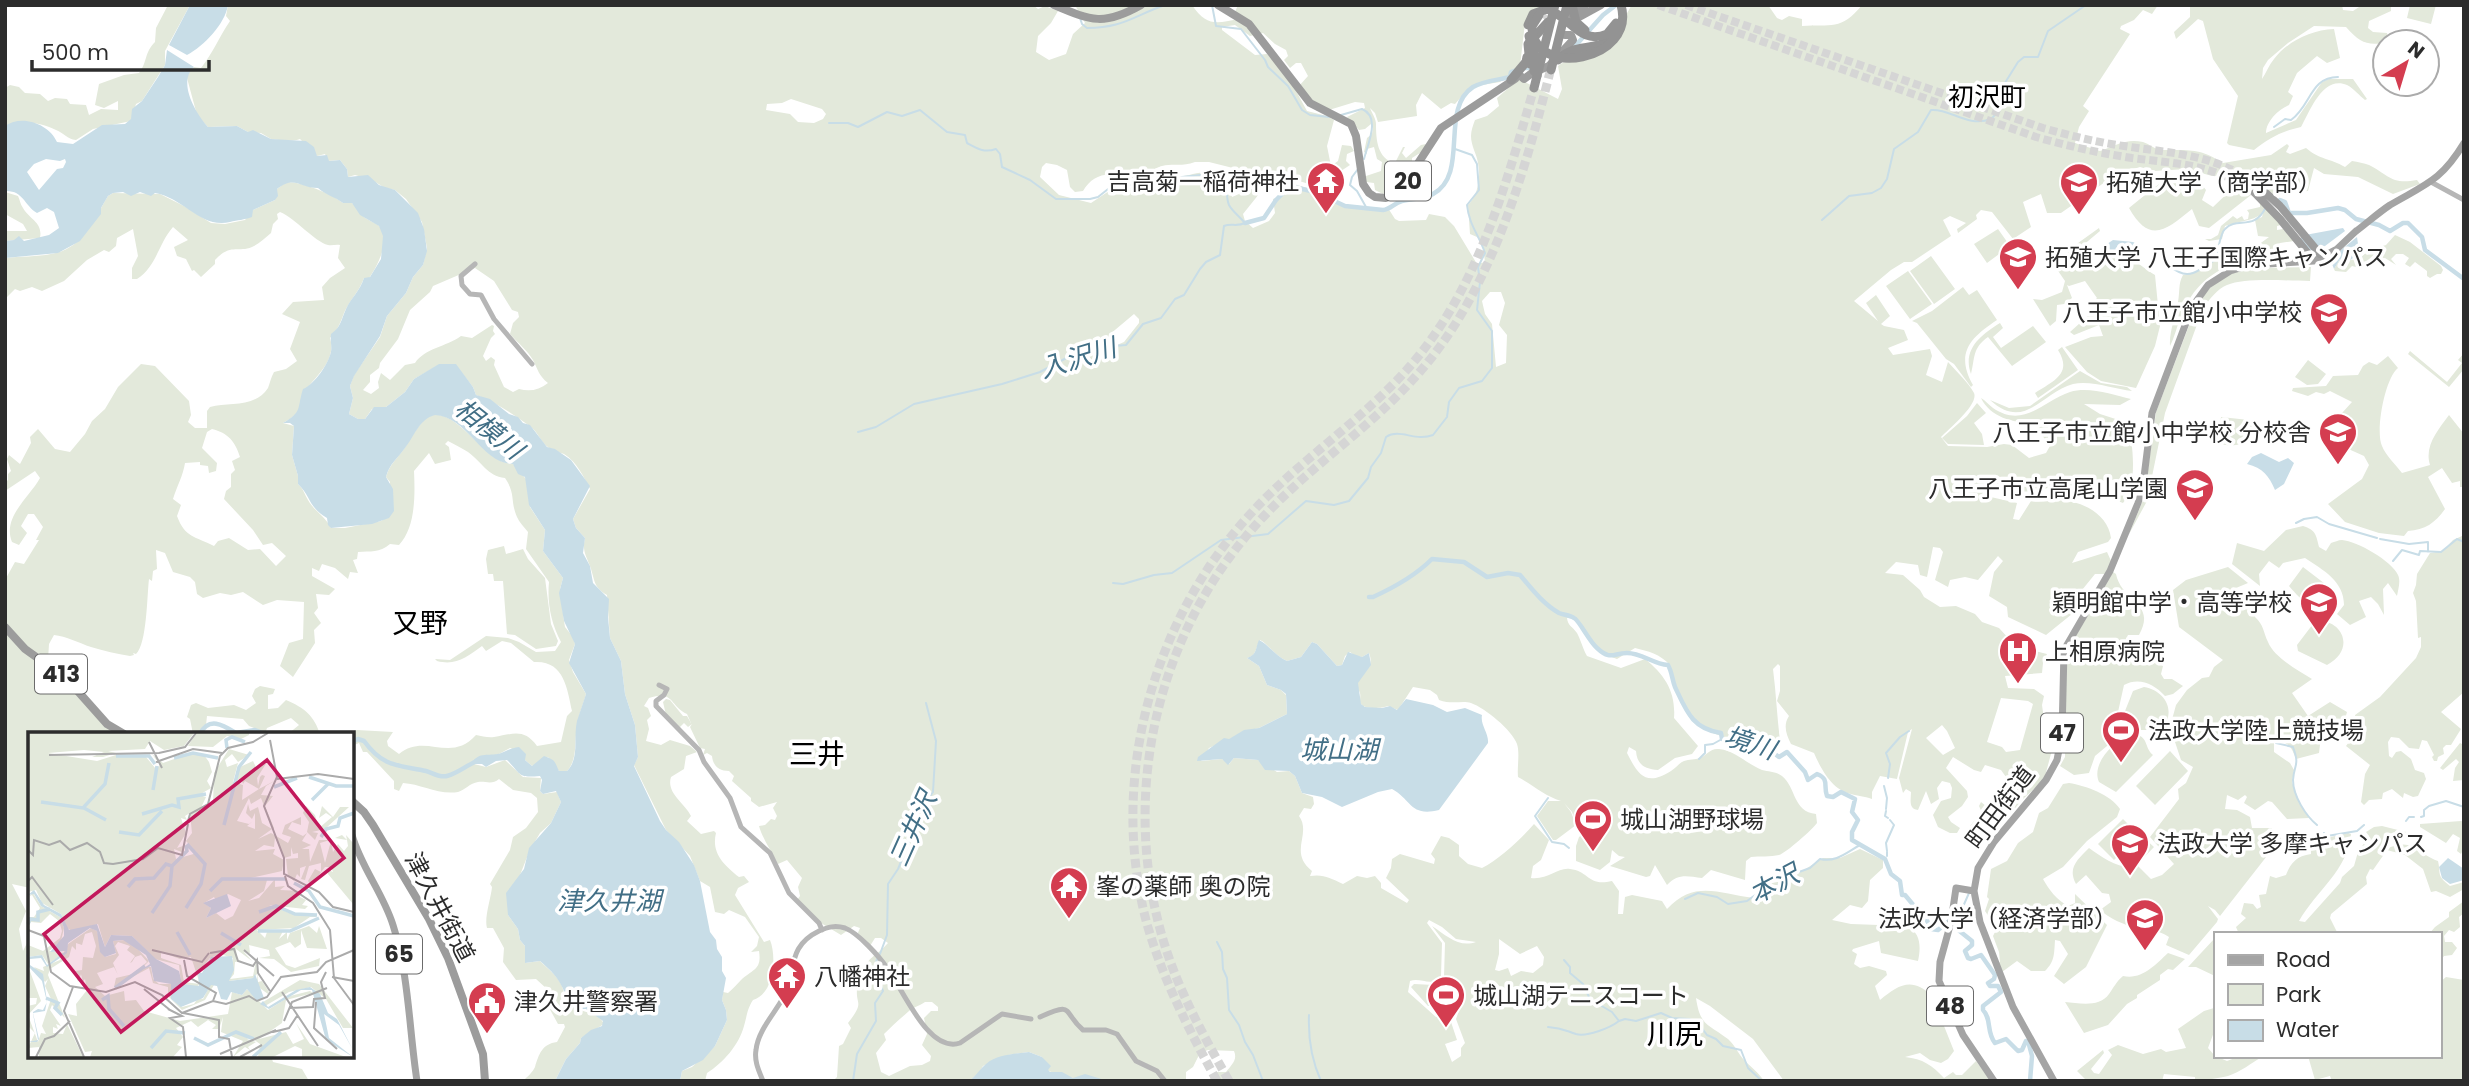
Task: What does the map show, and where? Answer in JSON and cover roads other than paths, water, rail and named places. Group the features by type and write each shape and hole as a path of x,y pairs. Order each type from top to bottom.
{"highway":[{"path":"1054,5 1081,15 1115,19 1140,5"},
{"name":"20","path":"1218,5 1249,24 1310,103 1351,124 1356,132 1363,184 1368,194 1382,199 1397,194 1409,181 1435,135 1450,121 1524,67 1571,22 1601,5"},
{"name":"20","path":"1540,48 1572,9 1587,5"},
{"path":"1572,9 1552,71 1565,52 1601,46 1612,39 1623,15 1619,5"},
{"path":"1535,76 1528,25 1533,14 1572,9"},
{"path":"1572,9 1576,22 1588,32 1602,32 1618,26"},
{"name":"20","path":"1524,67 1543,60 1565,35 1572,9"},
{"path":"1524,67 1525,43 1548,12"},
{"path":"1532,87 1548,12"},
{"path":"1548,12 1556,12 1577,31 1589,37 1596,38 1607,34 1618,26 1608,45 1576,58 1560,57 1543,48 1534,37 1532,26 1548,12"},
{"name":"20","path":"1524,67 1524,79 1530,73 1546,68 1573,38 1571,35 1565,35"},
{"path":"1524,67 1533,52 1540,48"},
{"path":"2258,191 2314,254"},
{"name":"413","path":"5,627 25,649 67,679 107,724 121,732"},
{"name":"津久井街道","path":"354,804 370,821 442,945 483,1054 485,1081"}],"main road":[{"name":"町田街道","path":"2148,427 2189,312 2208,285 2225,273 2245,266 2298,264 2323,258 2391,205 2431,183 2448,167 2464,143"},
{"path":"2431,183 2464,201"},
{"name":"町田街道","path":"2054,1081 2010,1002 1979,918 1975,891 1976,874 1982,859 2055,765 2062,736 2064,648 2106,578 2133,513 2144,466 2153,402 2186,312 2204,285 2216,275 2241,264 2314,254 2357,231"},
{"path":"475,264 461,276 462,285 470,294 481,295 494,319 532,364"},
{"path":"659,685 666,687 667,691 656,701 656,706 699,750 704,762 729,795 741,827 770,853 789,893 819,923 821,930"},
{"name":"65","path":"354,842 396,935 408,1002 417,1081"},
{"name":"48","path":"1975,891 1956,888 1939,967 1941,988 1964,1036 1994,1081"},
{"path":"763,1081 755,1058 758,1042 786,992 798,947 808,937 832,926 846,929 873,951 888,968 901,993 924,1025 943,1043 960,1043 1003,1014 1031,1019"},
{"path":"1040,1017 1055,1010 1065,1010 1083,1030 1115,1033 1136,1061 1157,1071 1165,1081"}],"water":[{"path":"190,5 228,5 223,20 213,34 187,55 169,45"},
{"name":"津久井湖","path":"167,50 194,67 187,81 190,98 208,127 237,126 271,139 306,141 314,147 317,156 327,155 329,161 340,160 347,169 348,177 368,175 379,185 395,190 418,213 424,229 427,251 423,265 413,277 406,293 387,316 380,336 354,376 350,386 353,398 349,414 365,419 374,407 386,407 405,392 414,379 439,364 456,364 476,395 490,399 509,414 530,425 547,447 571,460 590,486 573,519 576,528 585,538 583,553 590,566 593,583 609,599 610,638 621,661 625,694 635,725 638,757 634,766 660,821 679,842 694,865 700,881 710,932 722,957 722,971 726,978 722,1000 727,1020 715,1046 703,1060 682,1071 680,1081 555,1081 581,1038 602,1026 603,1021 586,1009 575,1009 556,977 540,961 525,963 525,946 508,915 506,893 524,869 529,848 551,823 561,802 556,791 543,794 540,791 540,776 520,774 507,760 496,761 486,767 474,764 473,761 479,756 519,747 526,754 525,760 532,766 544,756 554,761 559,771 567,771 575,754 577,721 586,694 569,663 575,644 564,621 559,593 563,578 543,551 545,530 529,505 525,477 518,474 513,464 492,457 457,424 435,415 421,424 387,472 386,477 393,489 394,511 389,518 372,524 331,528 327,518 316,510 298,484 292,455 294,426 283,423 297,412 303,389 312,383 324,368 331,352 331,334 339,326 364,278 370,277 381,259 383,236 379,226 360,215 352,203 343,203 318,188 293,183 277,189 278,196 275,200 253,210 252,217 220,223 201,217 165,196 155,193 151,196 140,192 131,196 123,192 108,196 101,208 101,214 80,241 58,253 5,258 5,241 19,236 24,241 49,235 59,228 54,212 47,208 37,213 20,195 5,191 5,126 27,121 48,130 57,142 73,144 102,125 125,124 131,119 132,109 142,101 165,65","holes":["46,159 65,159 63,168 57,169 39,190 27,172 34,164"]},
{"path":"2343,228 2345,231 2325,246 2300,255 2300,238"},
{"path":"2357,237 2362,254 2358,260 2353,258 2346,263 2340,259 2334,269 2330,259"},
{"path":"2113,240 2139,245 2133,259 2123,253 2102,252 2101,248"},
{"path":"2261,453 2279,462 2288,458 2294,463 2284,484 2275,490 2265,473 2247,464 2252,457"},
{"name":"城山湖","path":"1259,640 1287,661 1301,657 1312,642 1337,666 1342,665 1348,652 1362,657 1369,653 1371,665 1358,683 1361,704 1365,707 1390,706 1397,710 1406,699 1433,705 1447,712 1465,708 1482,715 1488,743 1439,810 1429,812 1412,806 1392,789 1342,807 1322,797 1302,793 1295,776 1289,771 1265,770 1258,760 1234,758 1228,765 1222,759 1197,761 1198,757 1224,738 1229,739 1244,730 1259,728 1287,714 1286,694 1267,685 1259,666 1247,658 1255,653"},
{"path":"2448,858 2464,869 2464,880 2450,884 2442,878 2439,867"},
{"path":"1029,1052 1042,1057 1051,1066 1048,1070 1050,1072 1062,1072 1073,1078 1085,1074 1108,1081 969,1081 996,1058"}],"waterway":[{"path":"1080,18 1087,28 1110,26 1165,5"},
{"path":"1212,5 1216,26 1241,29 1268,67 1288,86 1302,110 1310,115 1329,117"},
{"path":"1568,47 1577,44 1603,15 1616,5"},
{"path":"1822,220 1849,196 1872,193 1881,188 1887,179 1894,149 1918,132 1931,110 1966,120 1991,119 2000,110 2003,86 2018,62 2024,57 2038,57 2048,31 2086,5"},
{"path":"1245,223 1264,218 1276,200 1294,187 1315,192 1345,206 1383,210 1402,201 1433,194 1444,185 1450,172 1455,125 1463,97 1477,85 1510,77 1511,72 1522,68 1533,68"},
{"path":"2274,127 2298,114 2322,82 2338,77"},
{"path":"1341,115 1362,109 1371,118 1372,131 1364,159"},
{"name":"入沢川","path":"829,123 848,123 858,127 887,112 902,116 920,110 947,132 965,135 967,143 974,147 996,149 1000,154 1002,167 1030,180 1056,199 1098,197 1117,182 1149,189 1164,187 1182,177 1218,173 1226,183 1229,205 1245,223 1224,226 1220,255 1206,262 1184,295 1175,299 1161,318 1143,324 1126,345 1103,347 1072,355 1040,372 1002,384 914,404 876,427 858,432"},
{"path":"1113,583 1123,584 1172,573 1221,540 1268,534 1306,501 1334,505 1349,501 1368,478 1386,437 1397,434 1420,437 1433,435 1447,417 1449,402 1459,388 1482,381 1492,368 1492,331 1477,310 1480,282 1478,267 1485,253 1467,205 1479,190 1477,164 1472,155 1455,149"},
{"path":"1358,169 1350,185 1357,191 1366,207"},
{"path":"2280,200 2285,202 2289,213 2338,208 2356,219 2390,231 2408,223 2422,237 2425,250 2464,279"},
{"path":"2164,264 2184,274 2198,271 2215,260 2225,229 2230,225 2251,222 2261,215 2266,207"},
{"path":"2296,523 2317,517 2329,524 2377,538"},
{"path":"2380,539 2409,544 2428,542 2428,552"},
{"path":"2393,561 2402,550 2419,555 2420,551 2441,552 2457,539 2464,542"},
{"name":"境川","path":"1369,597 1404,581 1432,559 1464,562 1487,577 1508,573 1520,575 1548,605 1576,620 1602,652 1609,655 1632,653 1668,665 1675,687 1687,711 1697,723 1721,733 1722,739 1763,745 1779,757 1787,752 1805,772 1808,780 1817,774 1823,778 1827,796 1833,797 1841,792 1855,799 1852,812 1858,820 1852,832 1852,840 1885,859 1891,874 1900,881 1902,895 1923,912 1931,929 1938,930 1957,917 1957,929 1972,941 1972,945 1965,951 1968,958 1981,955 1995,975 1988,983 1990,986 1998,986 2001,992 1983,1006 1983,1010 1995,1043 2006,1039 2018,1051 2022,1050 2028,1041 2032,1056 2030,1081"},
{"name":"三井沢","path":"880,954 887,935 888,884 909,843 912,822 933,792 936,741 926,703"},
{"path":"201,732 212,724 221,725 234,732"},
{"path":"1888,778 1890,764 1886,753 1909,731"},
{"path":"242,732 260,732"},
{"path":"1699,759 1705,753 1705,745 1722,739"},
{"path":"354,741 364,741 378,756 391,764 442,776 451,775 477,761"},
{"path":"2276,743 2293,747 2296,762 2293,780 2295,793 2317,825"},
{"path":"1884,786 1886,809"},
{"name":"本沢","path":"1548,798 1535,816 1552,842 1564,844 1569,848"},
{"path":"2421,817 2429,806 2446,801 2464,807"},
{"path":"1886,811 1885,816 1888,818"},
{"path":"2406,821 2409,817 2414,817"},
{"path":"1887,851 1886,843 1894,825 1890,820"},
{"path":"2324,833 2327,836 2357,831 2364,825"},
{"name":"本沢","path":"1685,899 1698,893 1717,897 1728,904 1747,901 1762,890 1780,885 1788,876 1810,868 1820,859 1836,858 1860,845"},
{"path":"1958,918 1969,893"},
{"path":"1217,942 1222,952 1223,969 1227,978 1229,1010 1239,1025 1263,1081"},
{"path":"28,954 28,959"},
{"name":"三井沢","path":"853,1081 857,1054 876,1021 875,1003 883,991 874,970 877,959"},
{"path":"1564,960 1570,967 1570,973 1583,984 1590,999"},
{"path":"1593,1001 1612,1012 1619,1021 1636,1021 1661,1013 1698,1023 1707,1035 1723,1046 1741,1050 1748,1068 1762,1081"},
{"path":"1309,1015 1311,1049 1321,1081"},
{"path":"1548,1027 1586,1034 1619,1021"}],"tunnel":[{"path":"1658,5 2036,137 2108,154 2196,167 2225,176 2255,193"},
{"path":"1686,5 2043,128 2098,142 2207,160 2241,174 2257,185"},
{"path":"1544,19 1547,15"},
{"path":"1229,1081 1181,987 1168,955 1153,897 1146,838 1147,779 1156,721 1172,664 1196,610 1228,560 1266,514 1401,393 1441,345 1461,315 1508,214 1550,72"},
{"path":"1217,1081 1187,1024 1161,965 1147,924 1136,869 1133,814 1137,758 1148,704 1165,651 1189,600 1219,553 1276,488 1368,408 1411,365 1449,312 1466,282 1493,219 1534,88"}],"place":[{"name":"吉高菊一稲荷神社","path":"1326,215"},
{"name":"拓殖大学（商学部）","path":"2079,216"},
{"name":"拓殖大学 八王子国際キャンパス","path":"2018,291"},
{"name":"八王子市立館小中学校","path":"2329,346"},
{"name":"八王子市立館小中学校 分校舎","path":"2338,466"},
{"name":"八王子市立高尾山学園","path":"2195,522"},
{"name":"穎明館中学・高等学校","path":"2319,636"},
{"name":"上相原病院","path":"2018,685"},
{"name":"法政大学陸上競技場","path":"2121,764"},
{"name":"城山湖野球場","path":"1593,853"},
{"name":"法政大学 多摩キャンパス","path":"2130,877"},
{"name":"峯の薬師 奥の院","path":"1069,920"},
{"name":"法政大学（経済学部）","path":"2145,952"},
{"name":"八幡神社","path":"787,1010"},
{"name":"城山湖テニスコート","path":"1446,1029"},
{"name":"津久井警察署","path":"487,1035"}],"district":[{"name":"初沢町","path":"1987,97"},
{"name":"又野","path":"420,623"},
{"name":"三井","path":"817,754"},
{"name":"川尻","path":"1675,1034"}],"water label":[{"name":"相模川","path":"489,429"}]}
